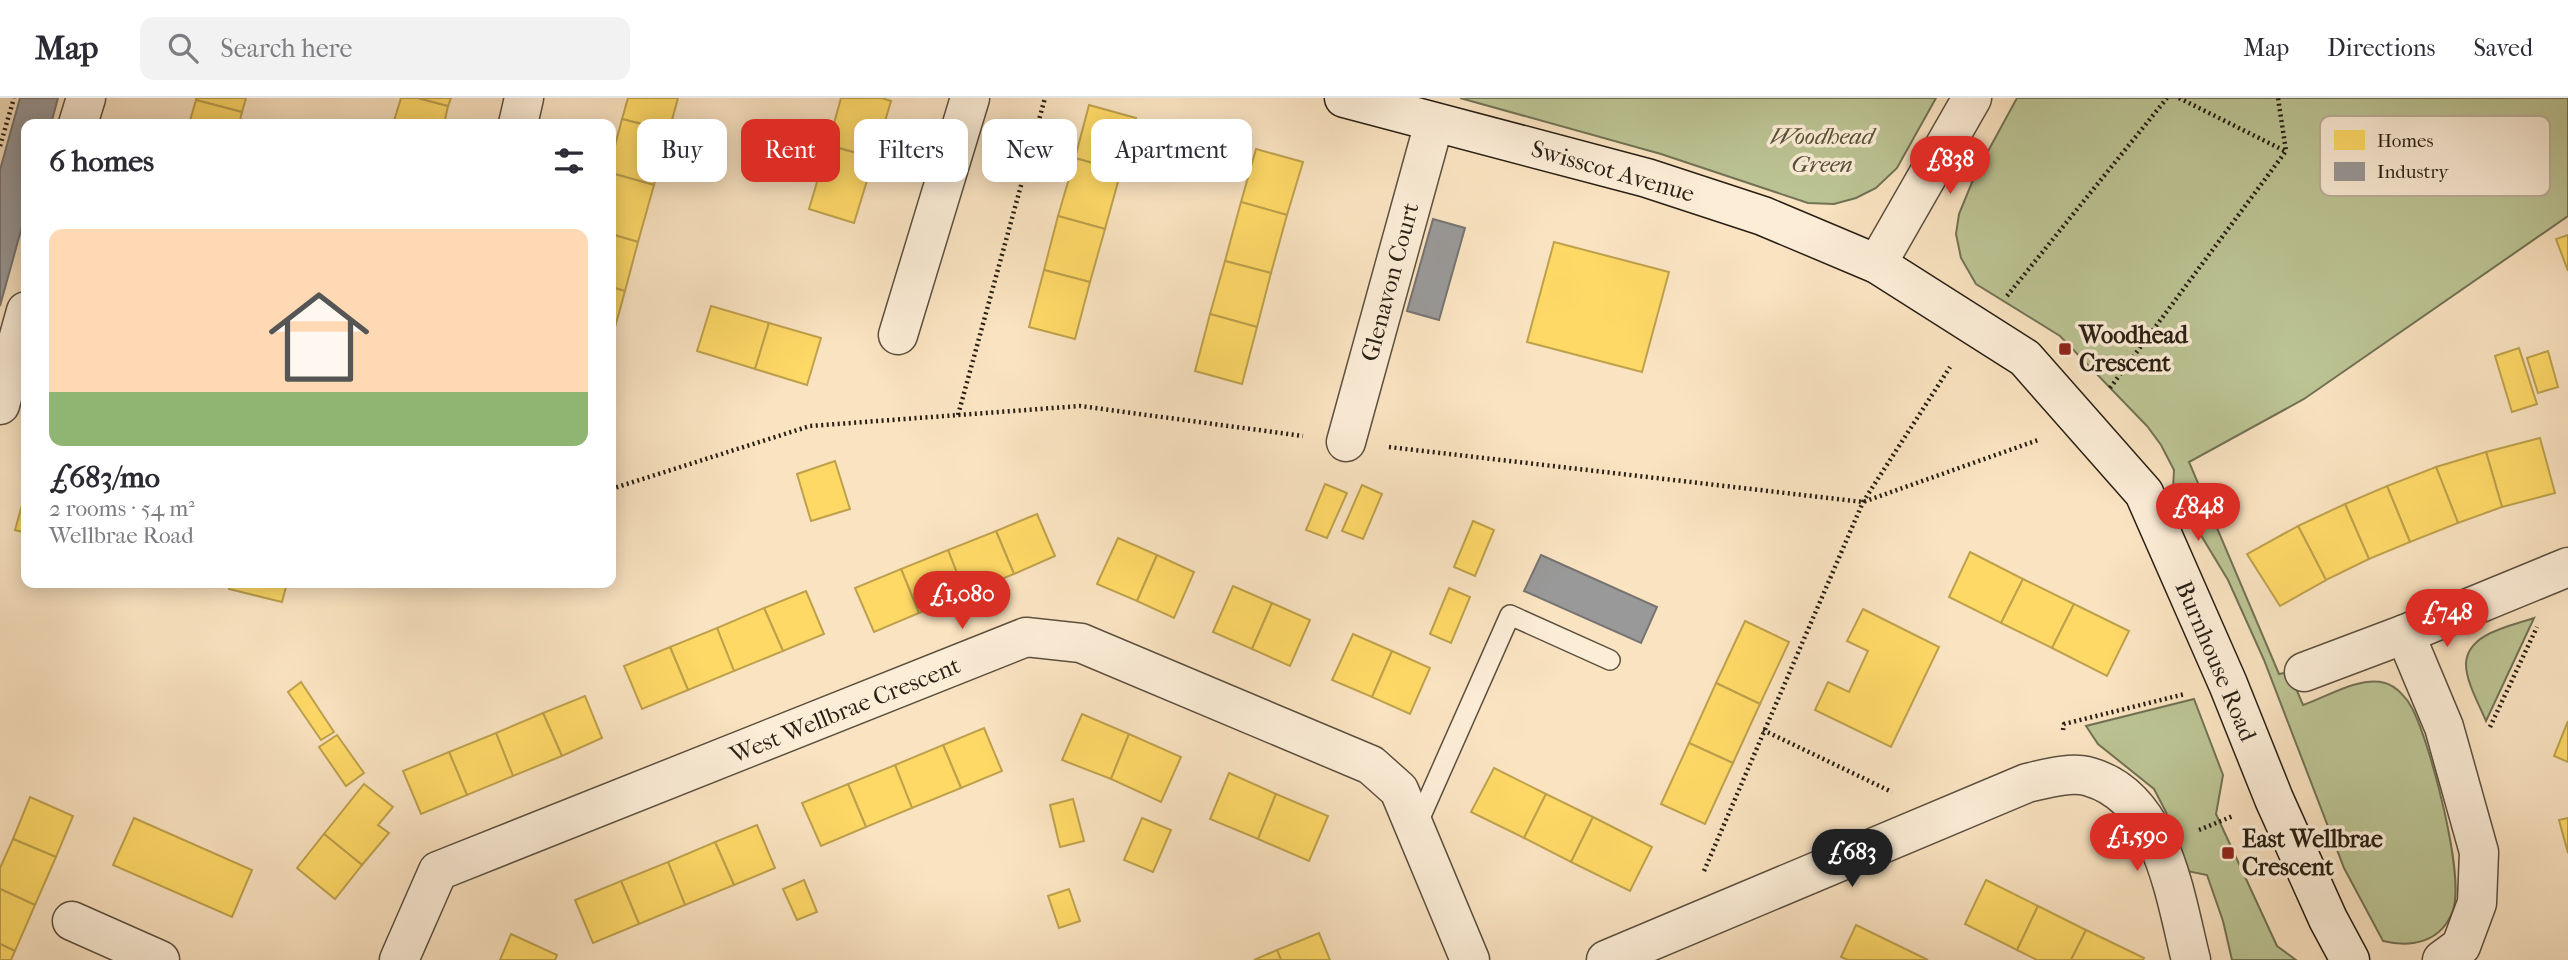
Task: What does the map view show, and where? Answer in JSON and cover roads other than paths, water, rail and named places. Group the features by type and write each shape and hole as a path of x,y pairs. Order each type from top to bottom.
{"street":[{"path":"80,119 86,98"},
{"path":"519,119 524,98"},
{"path":"898,335 970,98"},
{"name":"Swisscot Avenue","path":"1344,98 1647,178 1763,216 1877,264"},
{"path":"1877,264 1972,98"},
{"name":"Glenavon Court","path":"1346,442 1434,123"},
{"name":"Burnhouse Road","path":"1877,264 2025,358 2144,493 2228,684 2274,799 2328,919 2350,960"},
{"path":"0,405 21,329"},
{"path":"2304,672 2405,634 2566,567"},
{"path":"2405,634 2444,727 2479,852 2477,903 2461,946 2442,960"},
{"name":"West Wellbrae Crescent","path":"399,960 438,871 1026,638 1081,643 1371,765 1399,790 1470,960"},
{"path":"1606,960 2027,783 2072,776 2119,790 2137,807 2160,847 2191,960"},
{"path":"72,921 160,960"}],"lane":[{"path":"1415,830 1510,615 1610,660"}],"place":[{"name":"Woodhead Crescent","path":"2065,349"},
{"name":"East Wellbrae Crescent","path":"2228,853"}],"park label":[{"name":"Woodhead Green","path":"1822,150"}]}
